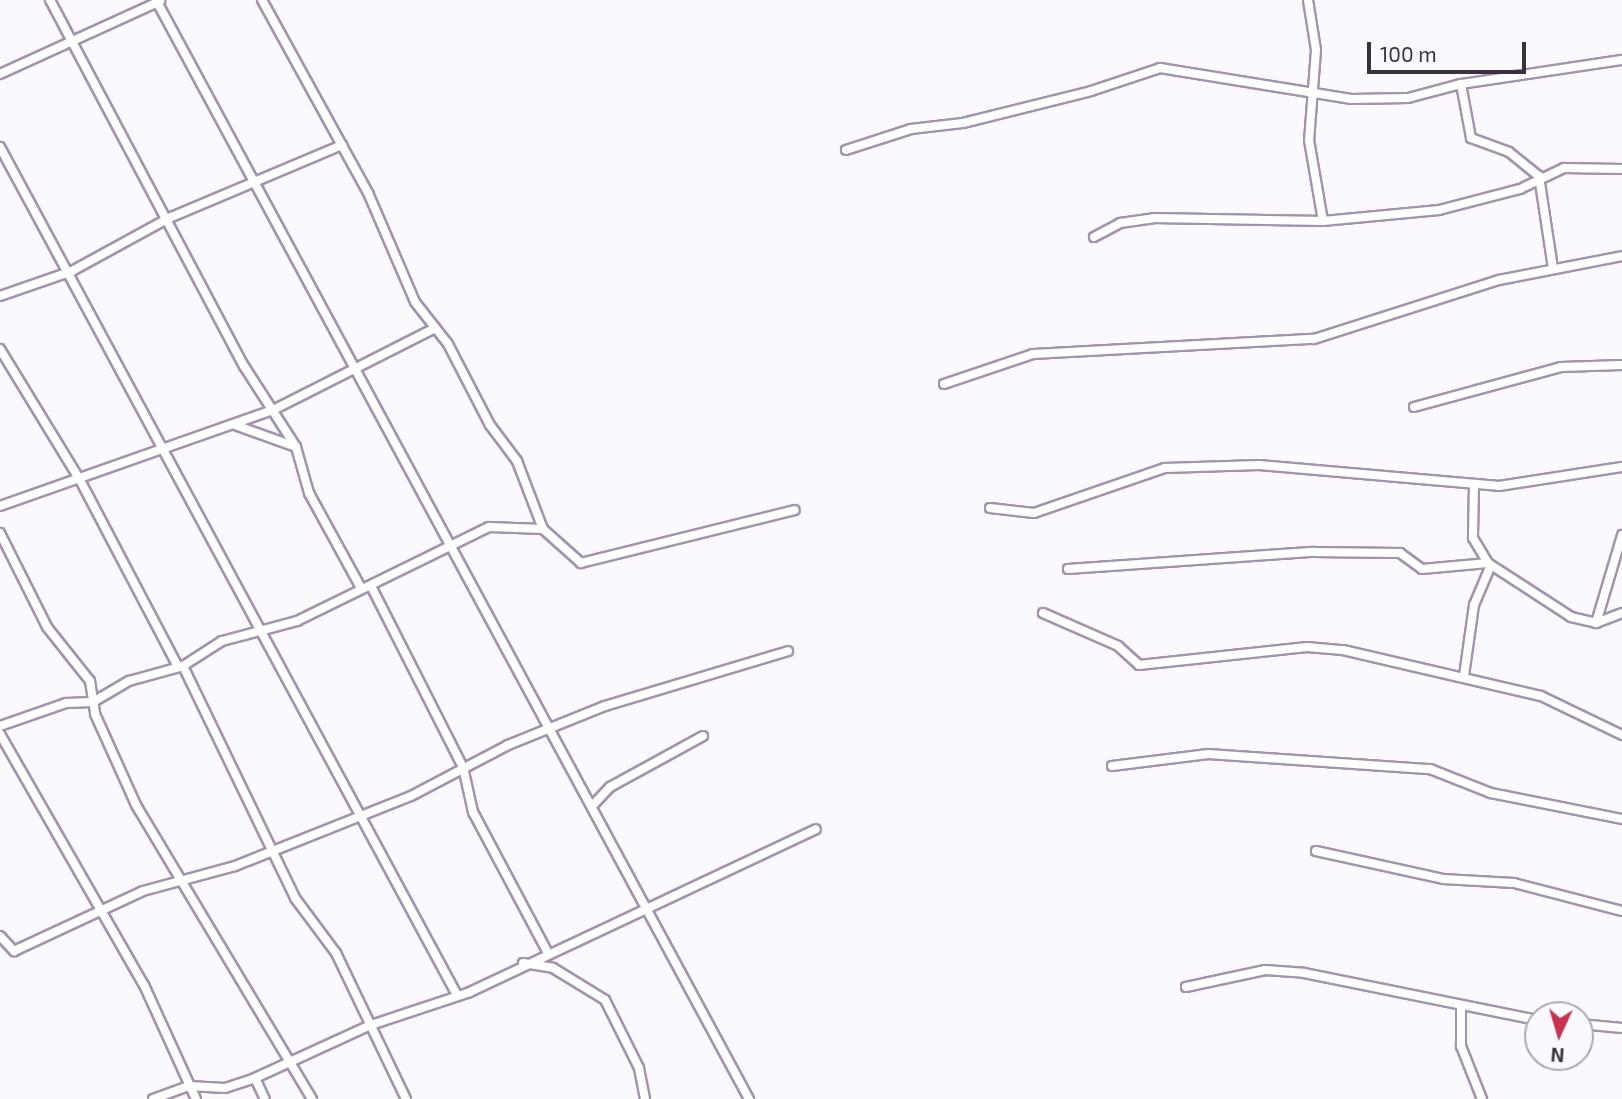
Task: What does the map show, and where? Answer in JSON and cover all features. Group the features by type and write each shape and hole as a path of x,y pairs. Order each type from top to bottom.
{"street":[{"path":"50,0 273,410 296,447 309,493 361,588"},
{"path":"262,0 342,145 415,302 435,328 517,461 543,529 581,563 794,510"},
{"path":"1308,0 1316,96 1308,122 1323,221"},
{"path":"0,74 159,1 252,186 551,731 594,804 749,1099"},
{"path":"846,150 911,129 963,123 1103,88 1160,68 1316,96 1408,97 1461,85 1622,60"},
{"path":"1461,85 1471,138 1509,152 1539,176 1553,269"},
{"path":"0,296 72,271 169,218 252,186 342,145"},
{"path":"0,147 72,271 162,451 457,995"},
{"path":"1094,237 1120,223 1154,218 1323,221 1439,210 1520,189 1539,176 1564,169 1622,169"},
{"path":"944,384 1033,354 1296,342 1553,269 1622,256"},
{"path":"0,506 273,410 435,328"},
{"path":"0,349 80,480 181,666 272,846 370,1024 406,1099"},
{"path":"1415,407 1561,368 1622,365"},
{"path":"235,425 296,447"},
{"path":"990,508 1034,513 1165,468 1259,465 1474,484 1522,485 1622,467"},
{"path":"1474,484 1473,538 1489,564 1571,617 1596,623 1622,613"},
{"path":"0,726 66,703 93,702 129,681 181,666 258,628 297,621 361,588 451,550 489,527 543,529"},
{"path":"0,533 47,627 90,681 93,702 136,805 313,1099"},
{"path":"1596,623 1622,535"},
{"path":"1068,569 1313,552 1400,552 1422,569 1489,564"},
{"path":"1464,676 1474,605 1489,564"},
{"path":"371,586 463,767 473,812 547,951"},
{"path":"1043,613 1118,646 1146,666 1307,648 1464,676 1541,696 1622,735"},
{"path":"0,936 13,951 71,920 100,913 180,879 235,866 272,846 359,816 463,767 605,706 788,651"},
{"path":"0,734 100,913 144,985 196,1099"},
{"path":"594,804 610,787 703,736"},
{"path":"1112,766 1208,754 1430,769 1492,793 1622,818"},
{"path":"153,1099 190,1086 225,1088 255,1078 370,1024 457,995 547,951 648,911 816,829"},
{"path":"1316,851 1443,879 1514,883 1622,911"},
{"path":"523,963 553,968 605,1000 639,1068 645,1099"},
{"path":"1186,988 1265,970 1304,973 1461,1007 1524,1018"},
{"path":"1461,1007 1461,1046 1482,1099"},
{"path":"1594,1025 1622,1028"},
{"path":"255,1078 265,1099"}]}
